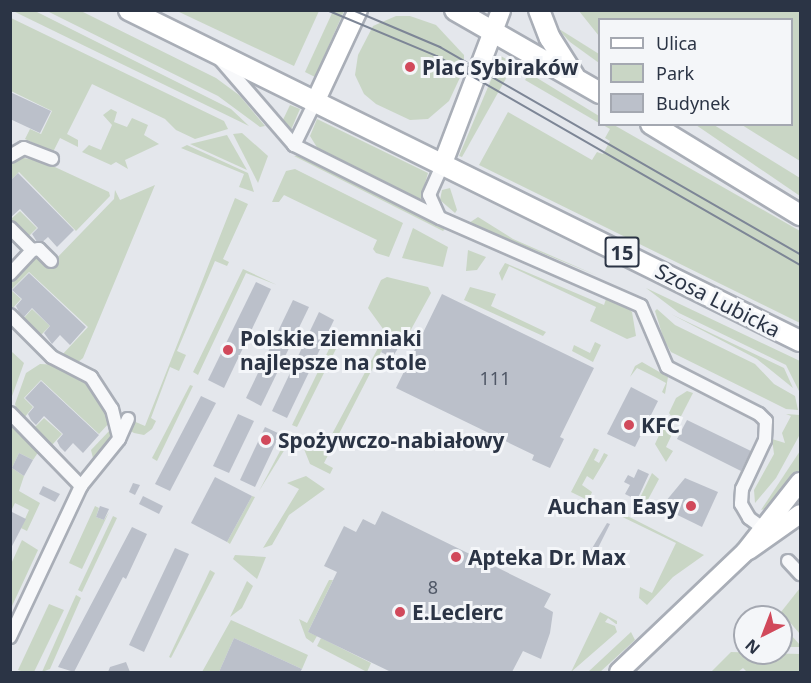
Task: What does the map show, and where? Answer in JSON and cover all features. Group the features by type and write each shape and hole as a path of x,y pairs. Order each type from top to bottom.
{"main road":[{"name":"15","path":"129,10 442,163"},
{"path":"455,10 598,92"},
{"path":"539,10 550,39 575,78"},
{"path":"654,126 801,215"},
{"name":"Szosa Lubicka","path":"442,163 801,341"}],"street":[{"path":"294,145 308,96 357,10"},
{"path":"440,218 429,195 501,10"},
{"path":"212,51 294,145 440,218 632,301 645,311 667,367 759,414 766,421 765,440 742,489 741,504 748,518 767,532"},
{"path":"10,141 52,159"},
{"path":"10,156 24,148"},
{"path":"10,228 32,250"},
{"path":"10,274 32,250 39,249 51,261"},
{"path":"10,315 52,357 91,377 112,409 119,439"},
{"path":"10,413 81,486"},
{"path":"10,637 81,486 119,439 128,419"},
{"path":"619,672 767,532 801,482"},
{"path":"767,532 801,514"},
{"path":"788,561 801,574"}],"green space":[{"path":"319,10 294,66 177,11"},
{"path":"13,11 35,11 231,109 249,126"},
{"path":"47,11 81,11 216,78 239,95 265,126 260,127 218,96"},
{"path":"333,11 344,11 315,77 305,72"},
{"path":"579,11 800,11 800,161 744,126 793,126 793,18 598,18 598,35"},
{"path":"396,16 410,16 436,25 464,55 464,69 449,101 428,119 410,120 376,104 364,94 355,75 358,55 373,26"},
{"path":"11,18 224,121 228,129 195,139 176,130 165,119 92,84 67,134 78,140 78,147 60,138 53,152 25,139 30,129 41,134 52,111 11,91"},
{"path":"556,27 598,53 598,62 570,42"},
{"path":"501,56 514,64 462,157 459,156"},
{"path":"529,73 598,115 598,122 525,80"},
{"path":"290,105 300,109 290,132 281,124"},
{"path":"111,109 117,112 114,122 127,127 132,118 148,125 144,135 159,144 125,160 128,169 116,162 111,165 82,152 89,145 101,150 112,125 103,115"},
{"path":"508,112 592,160 597,152 603,154 610,141 605,138 610,129 605,126 616,126 800,231 800,323 479,165"},
{"path":"317,119 428,173 420,201 318,149 310,136"},
{"path":"697,126 716,126 800,178 800,196"},
{"path":"242,133 268,156 258,183 233,134"},
{"path":"227,135 247,170 190,144"},
{"path":"187,145 248,173 254,192 239,187 244,174 181,148"},
{"path":"294,156 301,156 446,228 443,231"},
{"path":"19,157 44,162 109,192 110,196 76,231 19,172 11,180 11,162"},
{"path":"295,169 403,223 389,257 376,253 373,249 377,240 284,195 279,202 272,202 286,171"},
{"path":"155,185 83,358 77,363 61,356 88,327 29,272 11,290 11,282 37,255 51,264 114,199 115,190 120,200"},
{"path":"450,188 457,210 455,213 440,200 442,190"},
{"path":"235,198 248,204 223,259 229,262 227,266 215,261 177,351 186,355 179,371 170,367 151,418 156,421 152,429 144,435 134,433 127,429 131,420 145,426"},
{"path":"20,211 37,228 28,237 11,219"},
{"path":"478,217 513,239 598,276 469,223"},
{"path":"413,228 448,247 443,267 402,258"},
{"path":"468,250 486,257 477,270 466,271"},
{"path":"505,263 604,305 607,296 623,304 632,312 636,336 627,339 590,321 596,307 509,266 502,281 499,273"},
{"path":"243,269 277,285 246,273 198,375 193,372"},
{"path":"387,277 428,287 431,293 408,335 389,340 381,352 324,463 333,468 330,474 310,464 304,449 323,451 386,333 368,308 381,280"},
{"path":"470,287 496,294 491,306 546,332 543,336 464,300"},
{"path":"646,288 800,361 800,393 786,365 679,313"},
{"path":"11,290 21,299 12,309"},
{"path":"32,309 50,326 40,336 23,319"},
{"path":"657,309 675,325 755,364 774,384 795,396 798,410 786,409 671,352 664,340 655,311"},
{"path":"671,314 784,368 793,388 757,359"},
{"path":"595,342 601,345 593,362 572,351 574,345 590,353"},
{"path":"331,345 336,349 297,427 292,425"},
{"path":"11,351 24,363 11,399"},
{"path":"642,362 668,377 665,394 662,392 666,383 637,368 630,377 635,366"},
{"path":"40,364 63,365 84,375 107,407 110,422 99,434 41,380 24,398 33,407 24,418 17,411 15,404 26,373"},
{"path":"190,385 193,386 157,461 152,458"},
{"path":"687,391 693,393 677,424 669,413 676,398"},
{"path":"786,414 800,415 799,436 776,478 755,503 754,490 774,454 772,439 785,443 782,433 791,416"},
{"path":"44,418 62,434 52,445 34,428"},
{"path":"667,418 675,428 666,447 673,451 666,462 655,444"},
{"path":"10,420 39,451 33,460 19,453 12,468 24,476 19,491 40,503 27,531 21,528 29,510 15,503 11,511"},
{"path":"111,429 117,434 93,458 91,450"},
{"path":"289,434 293,436 259,491"},
{"path":"594,448 599,450 594,460 599,463 604,453 608,455 593,480 587,476 582,485 592,492 590,497 704,555 673,577 647,605 639,598 640,587 652,593 676,543 571,492"},
{"path":"800,451 800,468 795,479 770,508 761,510"},
{"path":"652,473 659,479 644,507 637,504"},
{"path":"306,476 325,489 289,515 272,545 263,548 299,489 287,483"},
{"path":"252,496 255,497 230,544 227,542"},
{"path":"95,506 99,508 96,517 104,520 109,512 82,569 69,563"},
{"path":"113,516 117,518 82,592 78,590"},
{"path":"22,540 38,550 12,606 11,564"},
{"path":"235,555 266,557 257,579 233,559"},
{"path":"210,570 215,573 171,658 169,657"},
{"path":"329,580 333,580 308,632 317,636 313,643 306,638 299,619 307,623"},
{"path":"247,581 253,586 242,608 230,617"},
{"path":"800,588 800,634 793,626 793,605 787,605"},
{"path":"76,595 81,598 50,669 42,672"},
{"path":"49,604 64,610 34,672 18,670"},
{"path":"600,612 617,621 616,624 608,618 605,622 615,626 617,632 571,672"},
{"path":"231,620 308,655 302,669 234,638 219,672 202,672"},
{"path":"631,632 635,640 600,672 588,672"},
{"path":"793,637 800,645 800,647 793,647"},
{"path":"321,638 371,663 367,672 317,646"},
{"path":"731,652 733,652 733,665 793,665 793,654 800,654 800,672 747,672 743,668 738,672 711,672"}],"building":[{"path":"10,92 51,111 40,133 10,119"},
{"path":"18,173 74,230 57,247 48,237 39,245 32,234 38,228 20,209 10,218 10,181"},
{"path":"29,273 86,327 70,345 60,335 52,344 44,333 50,326 32,308 24,317 19,312 16,306 22,299 12,290"},
{"path":"256,282 271,289 224,388 208,380"},
{"path":"442,294 594,368 560,437 564,439 550,468 532,460 534,455 396,388"},
{"path":"293,300 309,307 261,406 246,398"},
{"path":"319,312 334,320 287,418 272,411"},
{"path":"389,340 400,345 392,358 381,352"},
{"path":"41,381 99,435 83,453 73,443 65,452 57,441 63,434 44,416 36,425 31,420 28,414 34,407 25,398"},
{"name":"KFC","path":"631,387 658,401 635,447 607,434"},
{"path":"201,396 216,403 170,491 155,484"},
{"path":"238,414 254,421 229,473 213,466"},
{"path":"687,420 751,451 741,471 677,439"},
{"path":"265,427 280,434 255,487 240,480"},
{"path":"19,453 33,460 24,476 12,468"},
{"path":"638,469 649,474 637,500 625,494 630,485 624,482 628,475 634,478"},
{"path":"215,477 252,496 227,542 191,523"},
{"path":"685,478 718,492 702,527 661,507"},
{"path":"133,483 140,485 135,495 129,492"},
{"path":"43,486 60,494 55,502 39,494"},
{"path":"143,496 163,506 159,514 139,504"},
{"path":"100,506 109,509 104,520 96,517"},
{"path":"10,511 26,519 10,550"},
{"path":"382,511 551,594 544,607 553,612 550,633 541,659 523,651 512,672 391,672 308,632 337,572 324,566 344,526 356,532 363,519 375,525"},
{"path":"607,523 610,524 596,552 591,550"},
{"path":"132,527 147,534 126,579 123,577 74,672 58,667"},
{"path":"175,548 189,554 144,652 129,645"},
{"path":"234,638 302,669 300,672 219,672"},
{"path":"126,662 130,672 108,672 110,667"}],"tram line":[{"path":"327,10 437,56 800,265"},
{"path":"353,10 440,47 800,254"}],"place":[{"name":"Plac Sybiraków","path":"410,67"},
{"name":"Polskie ziemniaki najlepsze na stole","path":"228,350"},
{"name":"KFC","path":"629,425"},
{"name":"Spożywczo-nabiałowy","path":"266,440"},
{"name":"Auchan Easy","path":"691,506"},
{"name":"Apteka Dr. Max","path":"456,557"},
{"name":"E.Leclerc","path":"400,612"}]}
